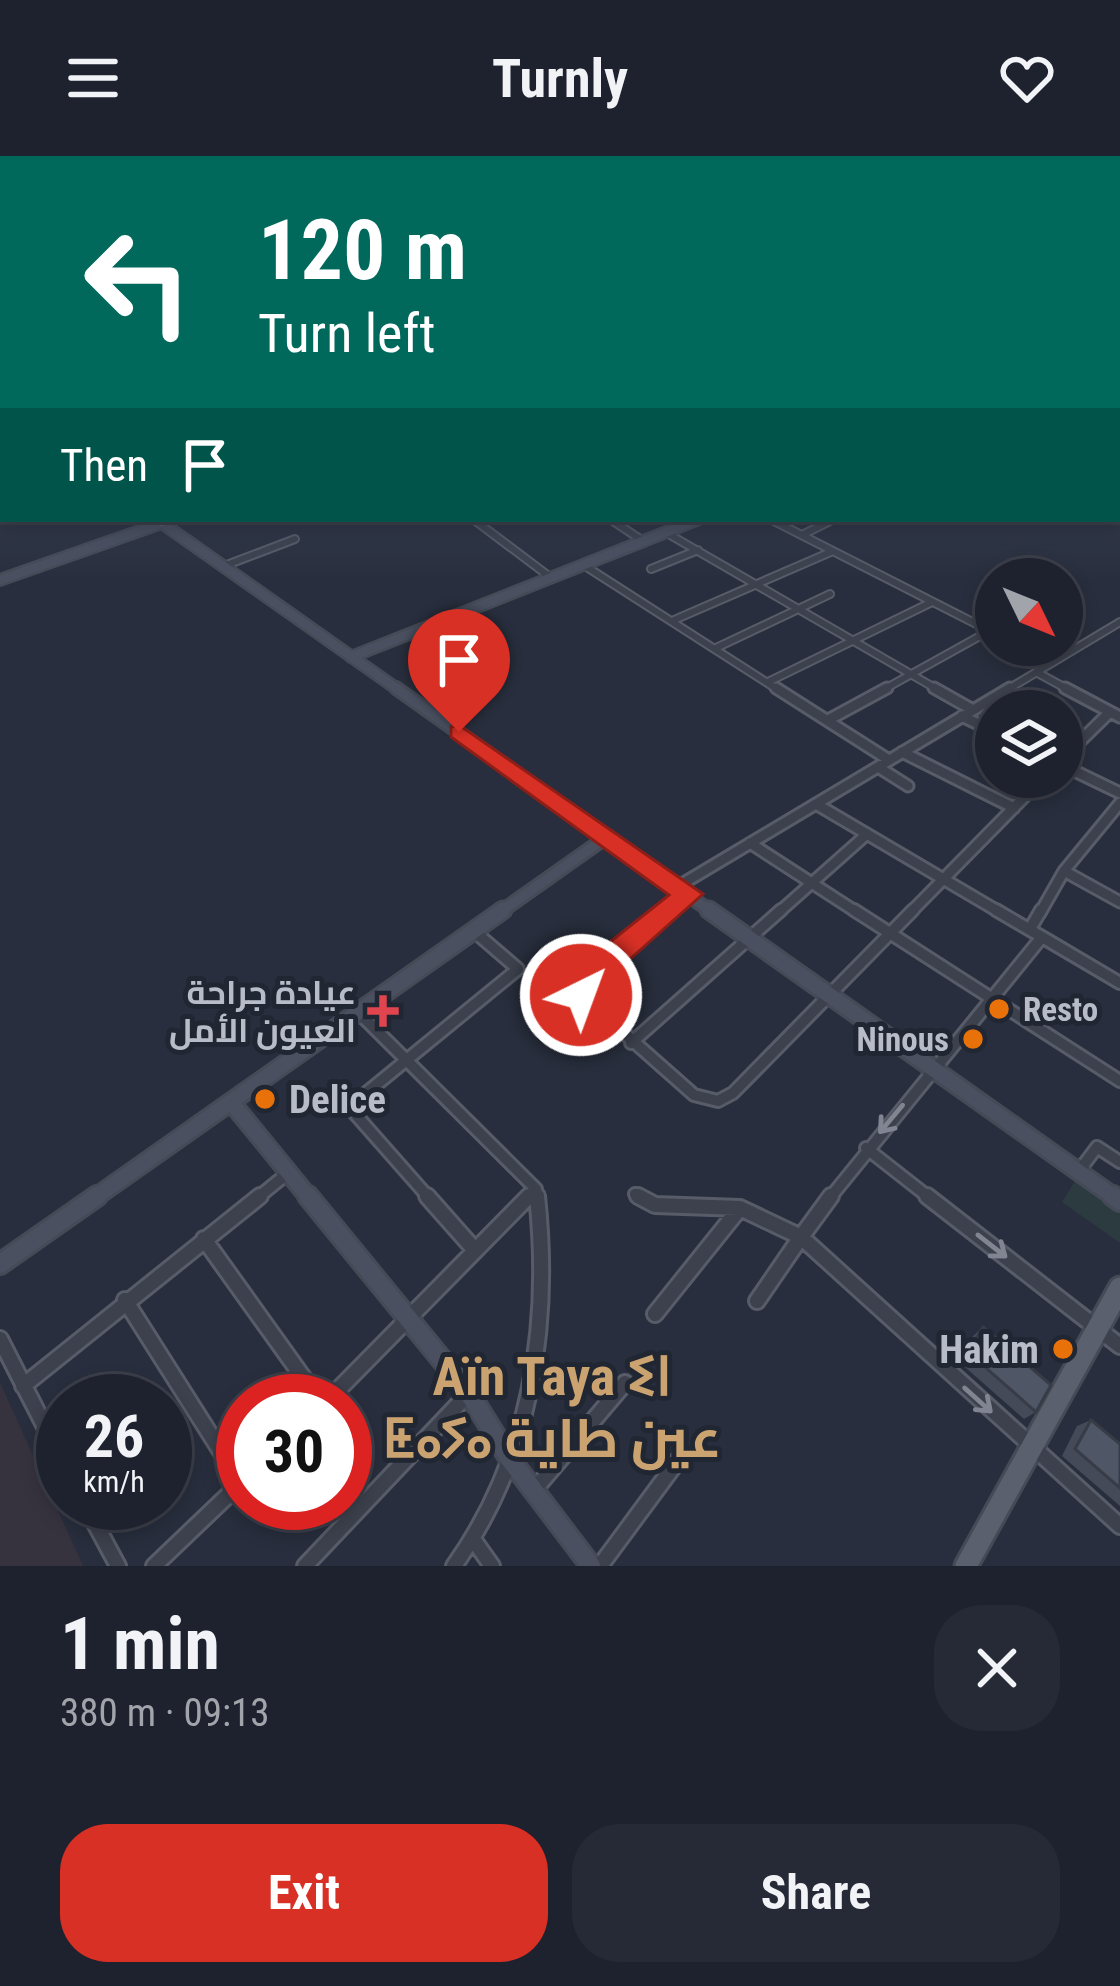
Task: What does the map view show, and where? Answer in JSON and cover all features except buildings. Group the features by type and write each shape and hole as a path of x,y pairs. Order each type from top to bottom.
{"main road":[{"path":"0,580 152,522"},
{"path":"160,522 1120,1201"},
{"path":"351,657 691,522"},
{"path":"0,1264 608,836"},
{"path":"231,1102 469,1393 509,1458 596,1566"},
{"path":"966,1566 1120,1288"}],"street":[{"path":"476,522 550,577"},
{"path":"614,522 643,541"},
{"path":"776,522 975,623"},
{"path":"802,535 828,522"},
{"path":"664,532 973,710"},
{"path":"224,566 295,539"},
{"path":"651,569 698,550"},
{"path":"674,620 833,551"},
{"path":"582,564 889,760"},
{"path":"716,648 830,594"},
{"path":"768,682 932,602"},
{"path":"1083,644 1120,622"},
{"path":"828,721 975,641"},
{"path":"1024,798 734,1093 718,1101 694,1095 588,1006 581,990 587,978 683,890 750,843 1047,666"},
{"path":"1036,672 1115,715 1083,743"},
{"path":"962,716 975,722"},
{"path":"902,752 1014,808"},
{"path":"878,767 908,786"},
{"path":"1083,773 1120,793"},
{"path":"757,1300 866,1148 990,998 1036,933 1064,871 1120,802"},
{"path":"816,804 1120,983"},
{"path":"632,1043 867,834"},
{"path":"750,843 1120,1081"},
{"path":"1064,871 1120,902"},
{"path":"473,1248 350,1106 518,969 475,932"},
{"path":"359,1013 536,1189 542,1221 532,1394 475,1542 454,1566"},
{"path":"1079,1171 1097,1147 1120,1162"},
{"path":"866,1148 1120,1346"},
{"path":"23,1386 287,1173"},
{"path":"352,1374 536,1189"},
{"path":"635,1194 655,1205 740,1208 800,1237 1120,1526"},
{"path":"655,1314 740,1208"},
{"path":"204,1239 304,1374"},
{"path":"125,1300 216,1442"},
{"path":"0,1339 36,1411"},
{"path":"534,1490 625,1383"},
{"path":"305,1566 469,1393"},
{"path":"596,1566 679,1459"},
{"path":"154,1566 216,1507"},
{"path":"99,1530 118,1566"},
{"path":"475,1542 492,1566"}],"shaded area":[{"path":"1077,1178 1120,1209 1120,1243 1062,1202"},
{"path":"0,1383 36,1462 36,1530 67,1530 83,1566 0,1566"}],"place":[{"name":"Resto","path":"999,1009"},
{"name":"عيادة جراحة العيون الأمل","path":"383,1011"},
{"name":"Ninous","path":"973,1039"},
{"name":"Delice","path":"265,1099"},
{"name":"Hakim","path":"1063,1349"}],"district":[{"name":"Aïn Taya ⵉⵏ ⵟⴰⵢⴰ عين طاية","path":"552,1407"}],"route":[{"path":"459,732 689,894 587,978 581,995"}]}
